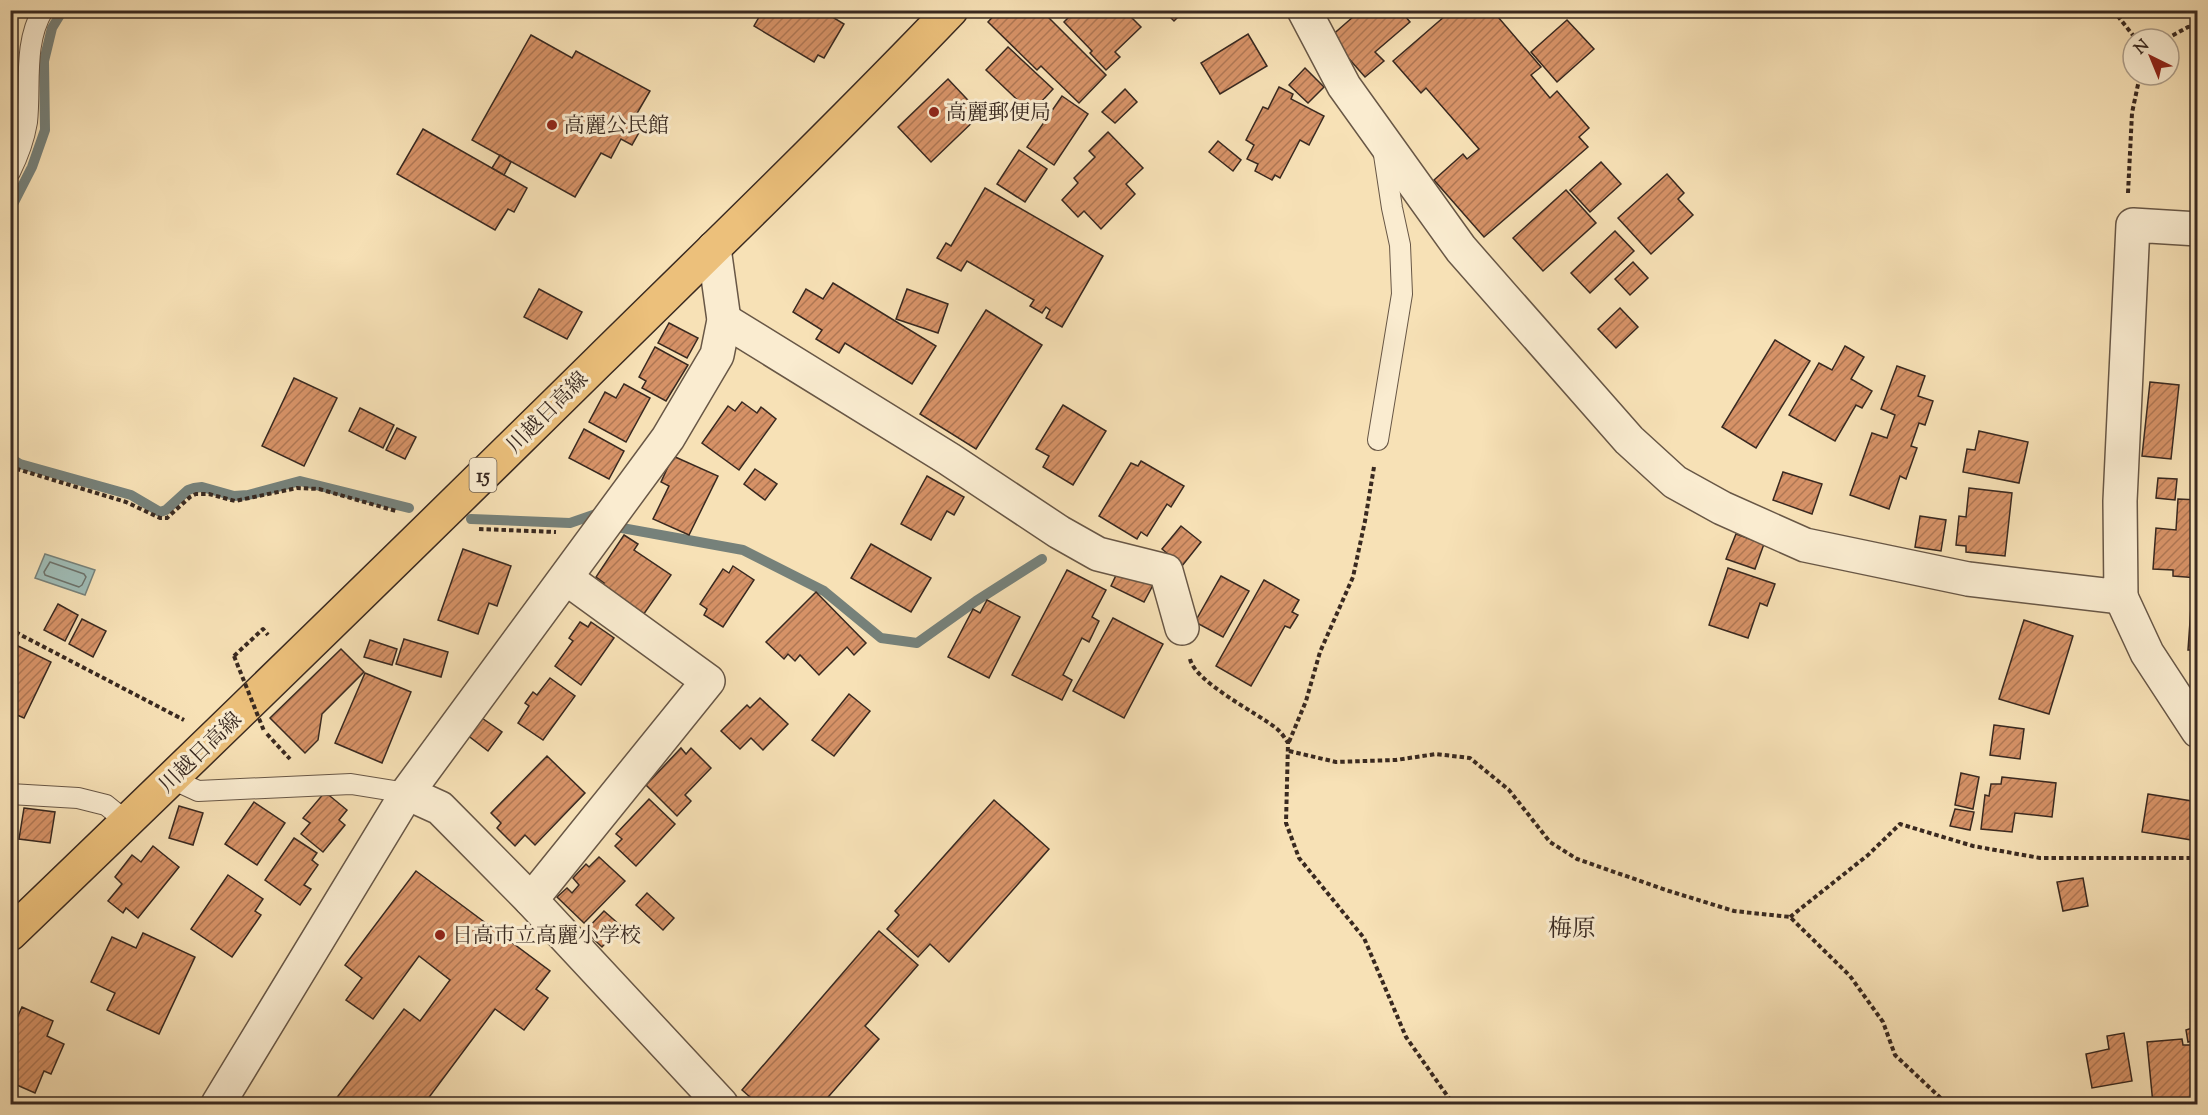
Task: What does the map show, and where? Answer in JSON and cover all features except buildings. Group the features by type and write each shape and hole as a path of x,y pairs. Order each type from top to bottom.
{"main road":[{"name":"川越日高線","path":"10,934 216,737 714,248 939,15"}],"street":[{"path":"1304,10 1344,86 1461,249 1629,440 1675,482 1722,508 1805,545 1968,579 2121,597"},
{"path":"2198,229 2133,225 2120,501 2121,597 2147,653 2198,731"},
{"path":"218,1104 407,793 668,438 717,355 724,320 714,248"},
{"path":"724,320 949,459 1059,532 1098,554 1166,571 1182,628"},
{"path":"531,900 708,681 566,578"},
{"path":"407,793 440,808 531,900 721,1104"}],"lane":[{"path":"10,172 21,148 27,123 30,46 43,10"},
{"path":"1378,440 1402,294 1400,245 1381,137"},
{"path":"172,779 198,791 351,784 407,793"},
{"path":"10,794 88,801 106,805 127,822"}],"path":[{"path":"2113,10 2126,27"},
{"path":"2181,31 2198,26"},
{"path":"2133,225 2127,188 2132,113 2137,87"},
{"path":"1378,440 1353,577 1320,652 1306,701 1288,743 1286,823 1299,858 1364,938 1406,1037 1453,1104"},
{"path":"10,465 126,502 160,518 167,518 189,496 196,494 209,494 235,501 297,488 319,489 435,522 476,528 597,534"},
{"path":"10,572 13,561"},
{"path":"10,627 19,634 216,737"},
{"path":"1182,628 1192,667 1215,688 1278,730 1288,743"},
{"path":"262,643 270,636 263,629 234,656 264,731 293,762"},
{"path":"1289,751 1336,762 1396,760 1436,754 1470,758 1509,790 1550,842 1577,859 1734,911 1790,917 1850,976 1883,1022 1895,1055 1947,1104"},
{"path":"1790,917 1868,855 1900,824 1973,846 2040,858 2198,858"}],"water":[{"path":"45,554 95,570 85,595 35,578"}],"waterway":[{"path":"10,210 32,167 45,130 44,61 52,28 63,10"},
{"path":"10,458 20,464 131,495 160,512 166,510 188,490 194,488 202,487 234,496 248,495 300,481 409,508"},
{"path":"471,519 570,523 596,514 622,528 743,550 824,591 881,638 917,643 976,601 1042,559"}],"place":[{"name":"高麗郵便局","path":"934,112"},
{"name":"高麗公民館","path":"552,125"},
{"name":"日高市立高麗小学校","path":"440,935"}],"district":[{"name":"梅原","path":"1572,928"}]}
